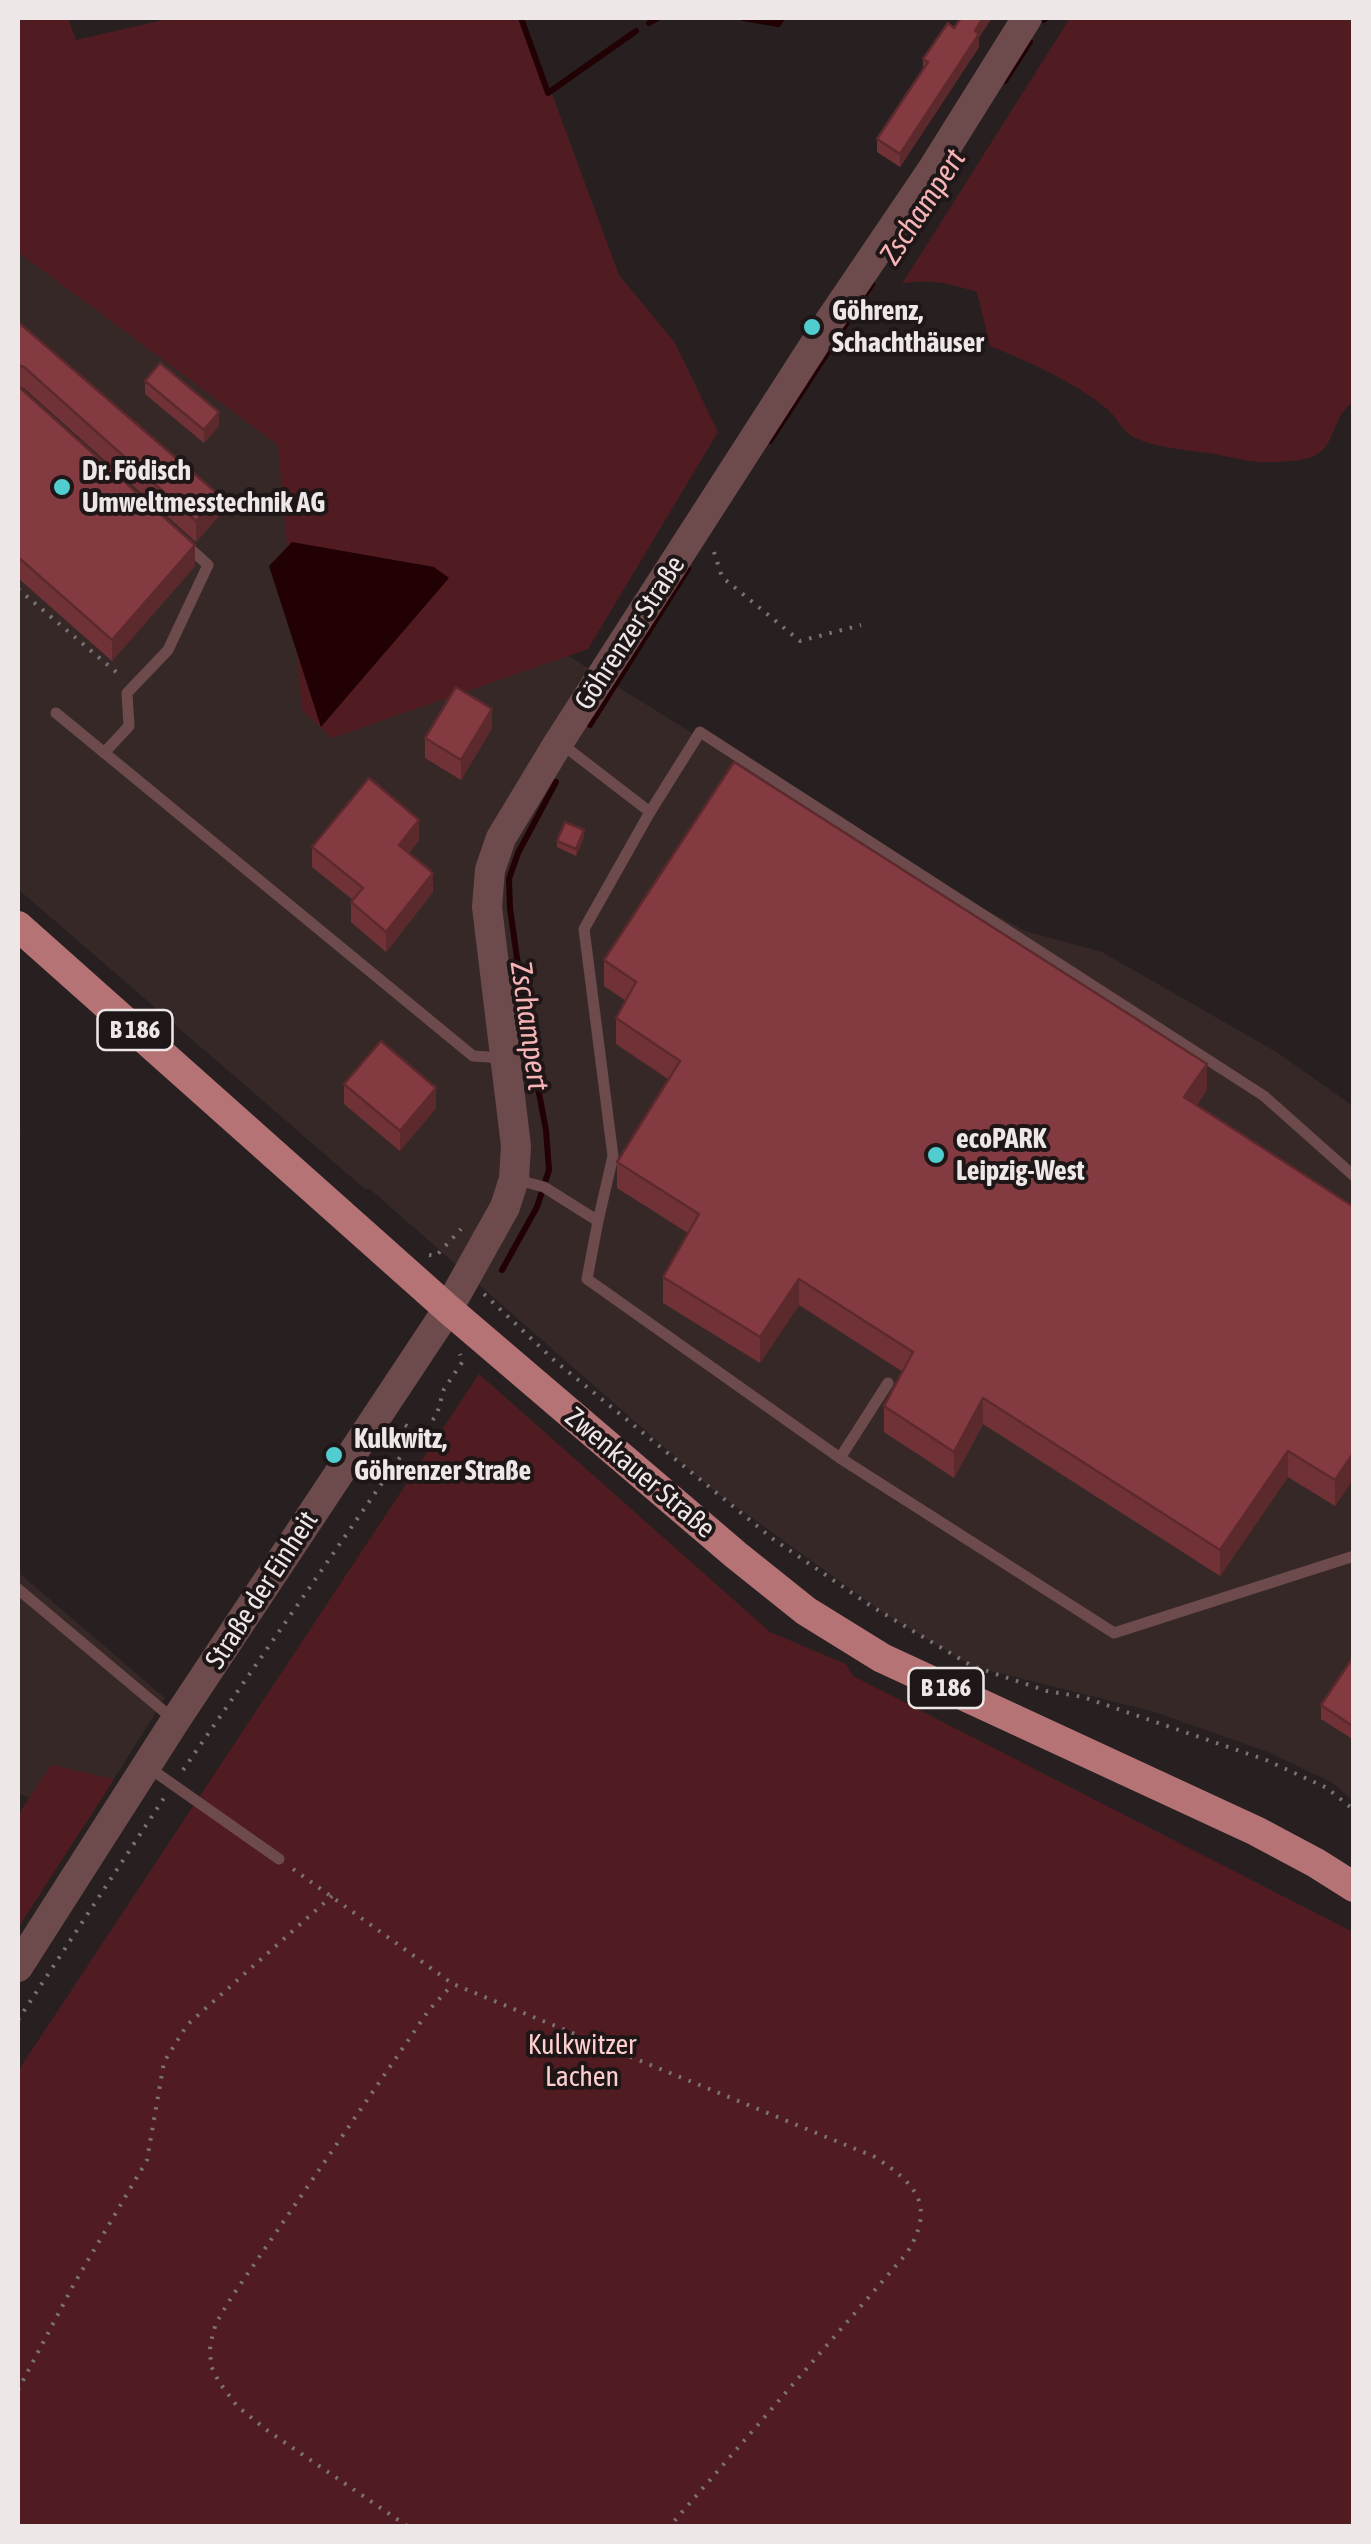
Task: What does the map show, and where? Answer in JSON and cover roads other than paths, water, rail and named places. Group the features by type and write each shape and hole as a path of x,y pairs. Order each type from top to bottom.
{"main road":[{"name":"Zwenkauer Straße","path":"20,931 448,1308 806,1611 882,1658 1256,1831 1354,1887"}],"street":[{"name":"Göhrenzer Straße","path":"448,1308 505,1207 514,1179 516,1146 487,907 490,870 501,838 1026,18"},
{"name":"Straße der Einheit","path":"18,1967 448,1308"}],"lane":[{"path":"104,753 128,726 127,694 168,650 208,565 179,539"},
{"path":"56,713 473,1056 507,1058"},
{"path":"1354,1176 1264,1096 700,732 584,929 613,1156 586,1279 840,1458 1114,1633 1354,1556"},
{"path":"559,742 650,812"},
{"path":"514,1179 544,1187 598,1221"},
{"path":"840,1458 888,1383"},
{"path":"18,1588 175,1721"},
{"path":"148,1766 279,1859"}],"waterway":[{"path":"521,18 548,93 636,31"},
{"path":"649,23 658,18"},
{"path":"743,18 778,24 782,18"},
{"name":"Zschampert","path":"1005,81 1030,42"},
{"name":"Zschampert","path":"770,441 872,284"},
{"name":"Zschampert","path":"590,725 688,569"},
{"name":"Zschampert","path":"502,1270 537,1207 549,1170 509,879 518,853 556,782"}],"place":[{"name":"Göhrenz, Schachthäuser","path":"812,327"},
{"name":"Dr. Födisch Umweltmesstechnik AG","path":"62,487"},
{"name":"ecoPARK Leipzig-West","path":"936,1155"},
{"name":"Kulkwitz, Göhrenzer Straße","path":"334,1455"}],"park label":[{"name":"Kulkwitzer Lachen","path":"582,2061"}]}
